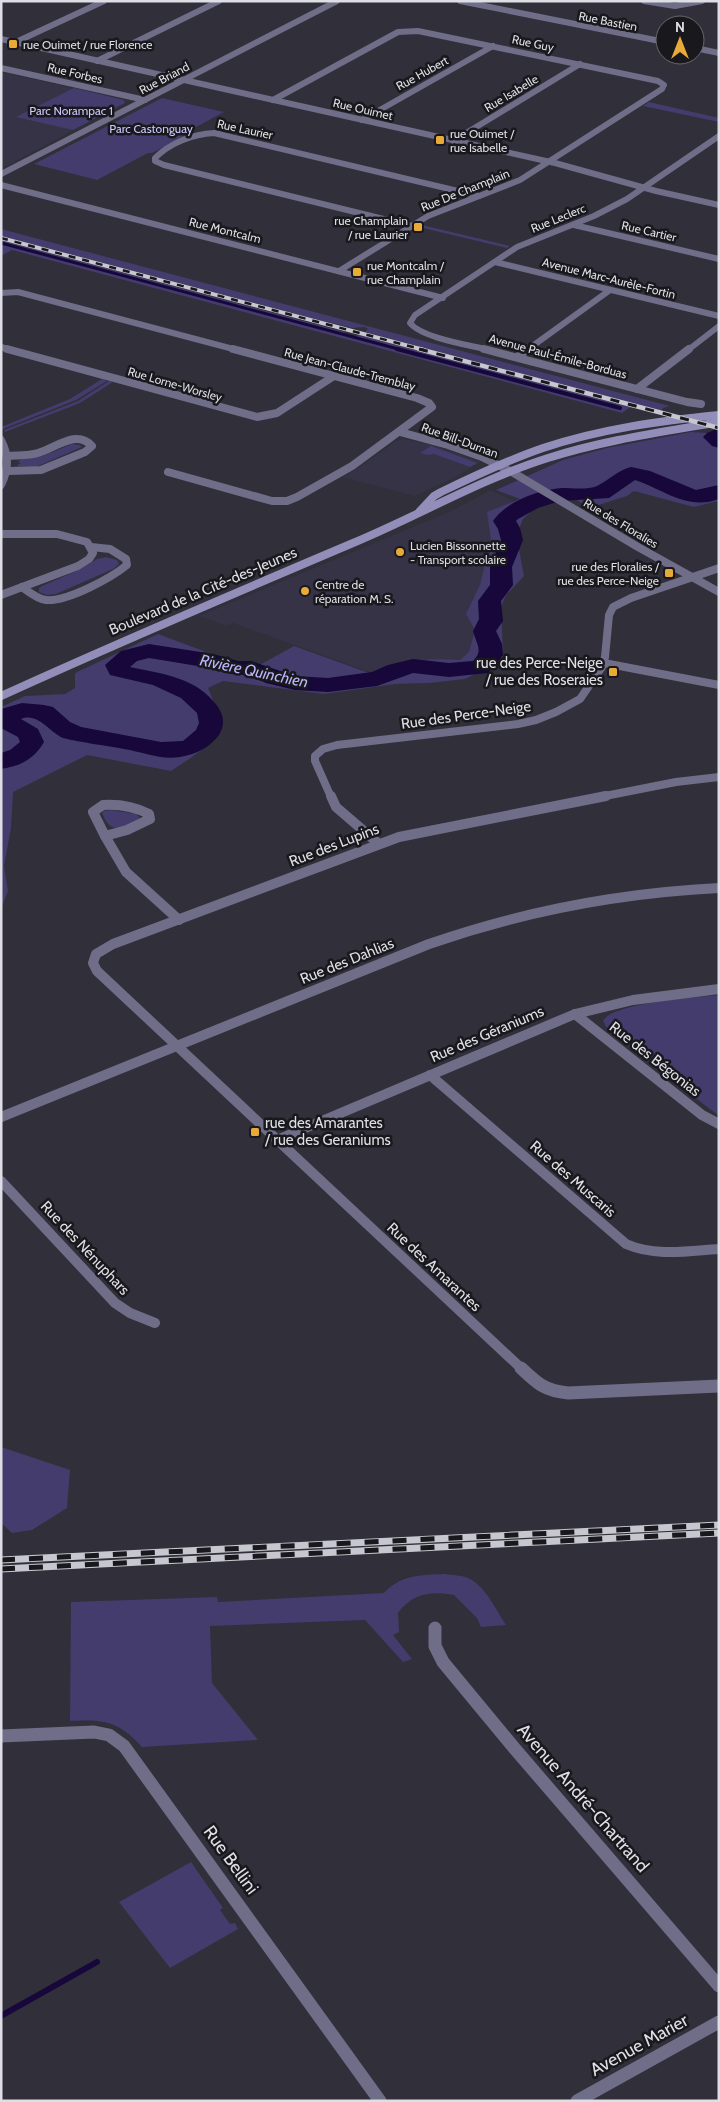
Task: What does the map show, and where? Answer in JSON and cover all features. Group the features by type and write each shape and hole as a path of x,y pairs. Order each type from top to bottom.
{"main road":[{"name":"Boulevard de la Cité-des-Jeunes","path":"416,515 434,496 543,448 600,433 659,422 719,415"},
{"name":"Boulevard de la Cité-des-Jeunes","path":"1,696 143,631 368,537 512,472 572,450 634,436 719,422"}],"street":[{"path":"16,42 104,1"},
{"path":"97,60 219,1"},
{"name":"Rue Briand","path":"1,174 337,1"},
{"name":"Rue Bastien","path":"460,1 655,40"},
{"path":"644,1 675,6 702,1"},
{"name":"Rue Guy","path":"273,100 401,31 418,31 664,83 664,86 547,162"},
{"name":"Rue Ouimet","path":"1,39 547,162 719,205"},
{"name":"Rue Hubert","path":"362,120 493,46"},
{"path":"705,50 718,52"},
{"name":"Rue Isabelle","path":"454,141 580,64"},
{"name":"Rue Forbes","path":"1,68 145,100"},
{"name":"Rue Laurier","path":"412,226 164,165 157,162 155,158 193,136 214,133 479,196"},
{"name":"Rue Leclerc","path":"411,325 412,318 521,246 609,208 719,136"},
{"name":"Rue De Champlain","path":"339,271 428,216 516,182 547,162"},
{"name":"Rue Montcalm","path":"1,185 443,298"},
{"name":"Rue Cartier","path":"574,224 719,260"},
{"name":"Avenue Marc-Aurèle-Fortin","path":"495,262 719,316"},
{"path":"516,357 610,290"},
{"name":"Rue Jean-Claude-Tremblay","path":"1,293 13,291 28,294 417,398 431,405 429,411 352,466 287,501 272,502 168,472"},
{"name":"Avenue Paul-Émile-Borduas","path":"411,325 428,334 701,404"},
{"path":"637,388 719,326"},
{"name":"Rue Lorne-Worsley","path":"1,347 257,417 277,414 334,376"},
{"name":"Rue Bill-Durnan","path":"400,432 439,442 512,472"},
{"path":"1,440 7,456 8,471 1,486"},
{"path":"7,456 39,453 72,440 86,441 92,446 85,452 41,470 8,471"},
{"name":"Rue des Floralies","path":"512,472 719,592"},
{"path":"1,534 68,537 83,540 91,547 105,548 118,552 126,559 126,565 114,574 54,600 42,600 22,587"},
{"path":"1,595 83,563 92,556 91,547"},
{"name":"Rue des Perce-Neige","path":"379,844 346,817 332,801 315,761 315,756 320,751 337,745 444,734 536,720 556,712 580,699 604,663 609,615 613,608 631,598 719,568"},
{"path":"604,663 719,685"},
{"name":"Rue des Lupins","path":"177,1046 97,971 93,963 96,954 105,948 379,844 412,834 686,780 719,777"},
{"path":"106,836 141,825 148,821 150,816 144,812 114,804 99,806 93,810 93,815 126,872 179,920"},
{"name":"Rue des Dahlias","path":"1,1117 429,944 502,920 560,906 618,896 719,888"},
{"name":"Rue des Géraniums","path":"277,1140 575,1014 633,1000 719,989"},
{"name":"Rue des Bégonias","path":"575,1014 702,1115 719,1124"},
{"name":"Rue des Amarantes","path":"177,1046 540,1386 554,1392 568,1393 719,1386"},
{"name":"Rue des Muscaris","path":"430,1075 626,1244 637,1250 652,1252 719,1249"},
{"name":"Rue des Nénuphars","path":"1,1181 114,1303 130,1313 155,1323"},
{"name":"Avenue André-Chartrand","path":"435,1628 435,1646 443,1662 515,1749 719,1986"},
{"name":"Rue Bellini","path":"1,1736 94,1732 110,1735 124,1746 380,2101"},
{"name":"Avenue Marier","path":"577,2101 719,2022"}],"shaded area":[{"path":"1,72 121,99 126,102 1,169"},
{"path":"403,439 434,445 480,462 458,476 415,496 342,477 357,469 396,441"},
{"path":"491,490 519,504 487,655 378,675 233,623 227,626 199,616 449,512"}],"green space":[{"name":"Parc Norampac 1","path":"74,88 124,100 125,103 73,130 16,117"},
{"name":"Parc Castonguay","path":"162,98 224,112 185,133 187,135 97,180 34,164"},
{"path":"649,102 719,118 719,122 643,106"},
{"path":"422,225 510,246 507,248 419,227"},
{"path":"1,229 670,406 663,408 661,411 365,332 368,329 365,327 352,328 319,320 1,236"},
{"path":"1,240 345,332 344,335 352,337 359,335 634,408 629,408 622,413 12,250 1,256"},
{"path":"102,379 107,381 76,400 3,429 1,427 70,399"},
{"path":"109,381 113,382 80,403 5,432 4,430 78,401"},
{"path":"691,432 708,433 719,438 718,501 694,507 634,491 627,496 589,508 572,497 564,495 534,509 523,519 517,539 524,576 506,595 501,607 503,652 493,665 465,679 395,684 324,694 223,681 208,688 216,709 219,725 215,736 198,753 171,771 87,755 13,792 11,828 4,866 8,891 1,909 1,707 25,696 65,694 75,688 75,674 77,672 158,634 244,666 256,667 294,646 369,673 418,660 460,660 469,652 475,630 466,614 480,585 491,540 487,512 520,499 496,490 563,460 607,448"},
{"path":"72,444 82,447 38,466 18,466 18,464 21,464 18,462 21,459 43,456"},
{"path":"431,446 477,463 470,467 434,454 420,453"},
{"path":"106,557 117,560 119,564 113,569 56,594 47,595 39,592 39,588 42,586 79,570 97,559"},
{"path":"111,810 136,814 140,818 126,826 115,828 109,825 102,813"},
{"path":"719,995 719,1116 608,1030 603,1021 610,1015 638,1005"},
{"path":"1,1447 70,1470 67,1508 32,1530 12,1533 1,1523"},
{"path":"444,1574 462,1576 474,1581 490,1598 506,1625 481,1627 477,1618 454,1595 438,1593 416,1597 398,1613 399,1632 393,1635 412,1659 403,1662 365,1620 210,1626 212,1683 258,1740 142,1747 126,1732 110,1724 101,1721 70,1721 71,1602 217,1597 218,1602 384,1593 404,1579"},
{"path":"191,1862 223,1908 220,1910 230,1924 235,1923 238,1929 170,1968 119,1902"}],"waterway":[{"path":"1,243 402,350"},
{"path":"397,349 620,408"},
{"name":"Rivière Quinchien","path":"719,434 714,437 719,442"},
{"name":"Rivière Quinchien","path":"1,761 19,756 32,742 27,732 8,722 9,715 22,710 44,712 64,729 81,735 156,749 179,749 191,746 201,740 208,732 211,723 210,713 203,703 181,688 161,680 118,670 117,665 129,656 149,651 213,661 236,668 251,668 275,678 295,683 328,685 377,679 396,670 413,666 449,670 480,668 491,655 490,644 484,631 485,626 491,621 489,604 502,583 500,571 511,545 512,535 504,521 510,514 530,503 559,495 601,493 631,473 653,479 685,494 707,496 719,491"},
{"path":"1,2016 97,1962"}],"railway":[{"path":"1,238 424,350"},
{"path":"419,349 719,428"},
{"path":"1,1560 719,1525"},
{"path":"1,1569 719,1533"}],"place":[{"name":"rue Ouimet / rue Florence","path":"13,44"},
{"name":"rue Ouimet / rue Isabelle","path":"440,140"},
{"name":"rue Champlain / rue Laurier","path":"418,227"},
{"name":"rue Montcalm / rue Champlain","path":"357,272"},
{"name":"Lucien Bissonnette - Transport scolaire","path":"400,552"},
{"name":"rue des Floralies / rue des Perce-Neige","path":"669,573"},
{"name":"Centre de réparation M. S.","path":"305,591"},
{"name":"rue des Perce-Neige / rue des Roseraies","path":"613,672"},
{"name":"rue des Amarantes / rue des Geraniums","path":"255,1132"}]}
